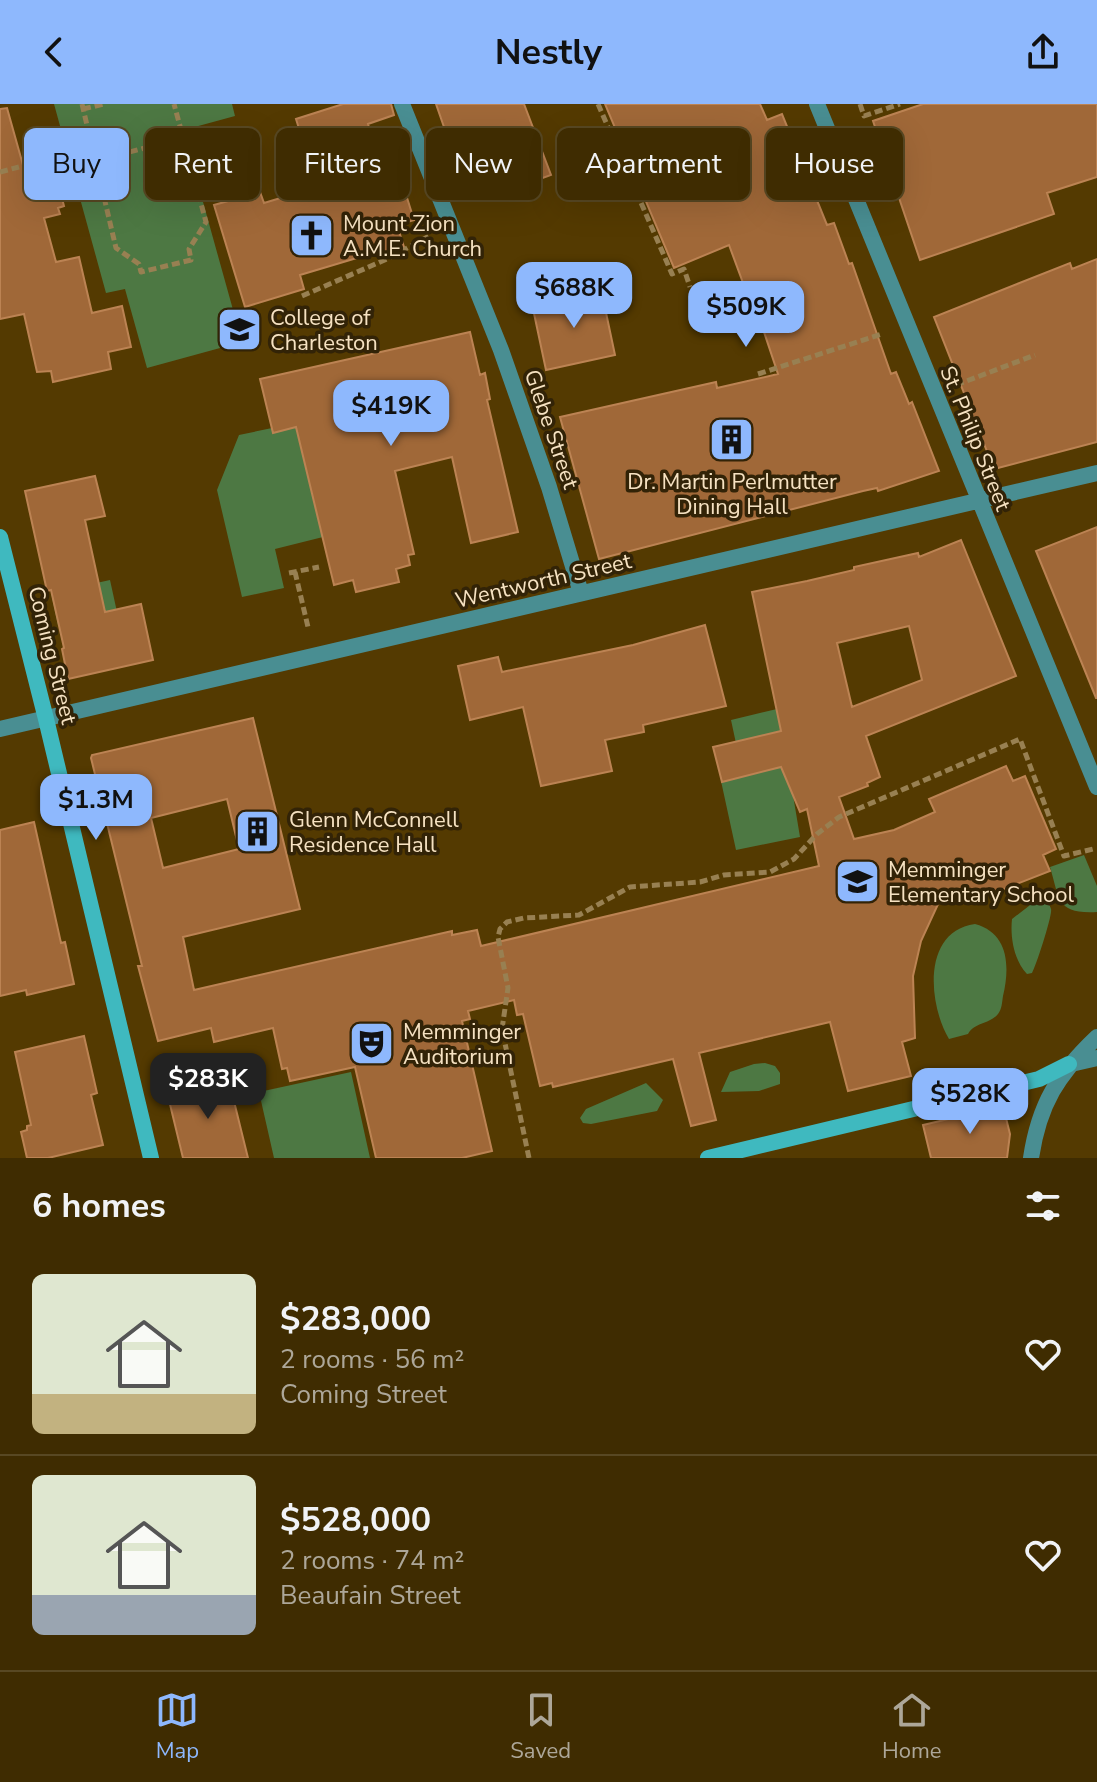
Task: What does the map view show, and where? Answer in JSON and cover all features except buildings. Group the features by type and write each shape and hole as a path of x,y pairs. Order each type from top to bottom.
{"street":[{"name":"Glebe Street","path":"402,104 501,350 549,487 581,593"},
{"name":"St. Philip Street","path":"817,104 1097,787"},
{"name":"Wentworth Street","path":"0,729 1097,473"},
{"name":"Coming Street","path":"0,537 151,1158"},
{"path":"1031,1158 1036,1131 1052,1088 1069,1064 1097,1037"},
{"path":"708,1158 1039,1079 1069,1064 1097,1058"}],"path":[{"path":"88,128 83,106 104,104"},
{"path":"174,104 180,128"},
{"path":"598,104 672,274 684,269 690,287"},
{"path":"860,104 864,116 900,104"},
{"path":"0,172 19,167"},
{"path":"104,200 116,248 139,264 141,272 191,260 189,249 206,222 200,200"},
{"path":"302,296 387,259 433,234"},
{"path":"758,374 882,334"},
{"path":"956,385 1035,355"},
{"path":"308,627 292,573 319,567"},
{"path":"529,1158 502,1029 508,988 498,937 500,929 507,922 579,915 630,887 700,882 724,875 770,872 794,859 817,834 839,817 1020,739 1064,856 1093,849"}],"green space":[{"path":"54,104 232,104 235,116 191,128 145,128 145,200 208,200 203,202 242,342 147,368 125,289 106,293 80,200 129,200 129,128 61,128"},
{"path":"296,427 323,537 275,549 284,588 242,597 217,490 239,435 272,428 273,433"},
{"path":"110,580 117,612 58,625 51,593"},
{"path":"777,709 782,731 775,733 782,768 793,795 800,837 736,850 721,781 743,776 731,720"},
{"path":"1084,855 1097,886 1097,912 1067,908 1059,897 1050,867"},
{"path":"1041,900 1049,904 1051,913 1034,968 1032,973 1027,974 1014,948 1012,919"},
{"path":"975,924 995,935 1004,952 1006,974 1002,1005 991,1020 968,1034 949,1039 937,1007 934,971 938,954 946,940 958,930"},
{"path":"765,1063 775,1066 780,1073 780,1084 759,1091 721,1092 730,1072"},
{"path":"351,1072 370,1158 274,1158 259,1092"},
{"path":"646,1083 663,1100 657,1111 591,1124 583,1123 580,1118 586,1109"}],"place":[{"name":"Mount Zion A.M.E. Church","path":"312,236"},
{"name":"College of Charleston","path":"239,330"},
{"name":"Dr. Martin Perlmutter Dining Hall","path":"732,440"},
{"name":"Glenn McConnell Residence Hall","path":"258,832"},
{"name":"Memminger Elementary School","path":"857,882"},
{"name":"Memminger Auditorium","path":"372,1044"}]}
